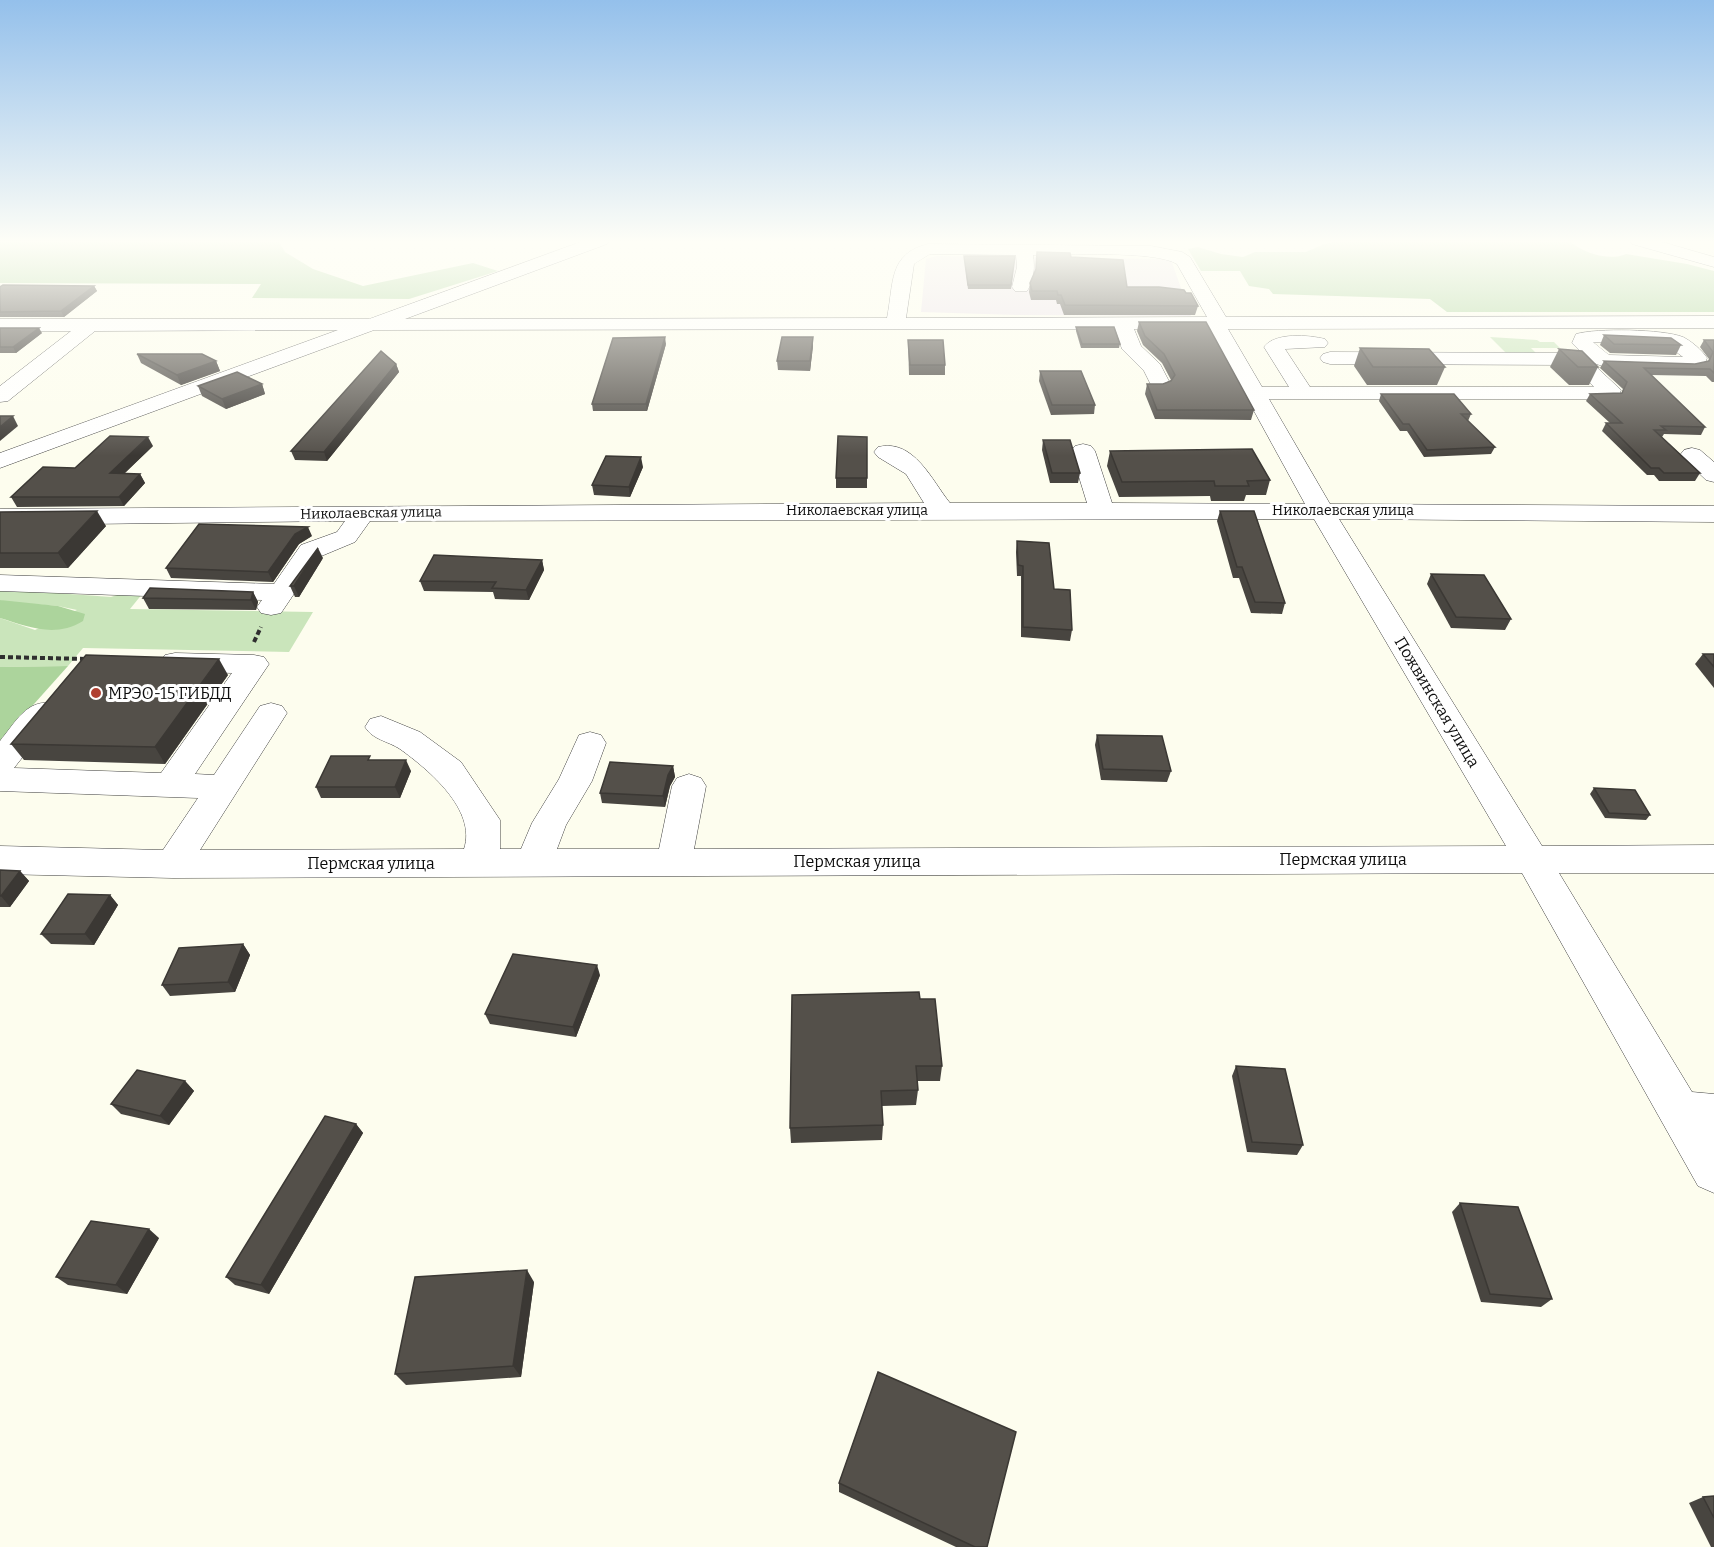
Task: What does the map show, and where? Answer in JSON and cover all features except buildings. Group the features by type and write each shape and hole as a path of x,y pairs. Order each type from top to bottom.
{"street":[{"path":"0,461 408,312"},
{"name":"Пожвинская улица","path":"896,323 898,312"},
{"path":"1051,312 1054,323"},
{"name":"Пожвинская улица","path":"1212,312 1219,330 1321,510 1531,858 1697,1114 1714,1171"},
{"path":"0,325 1054,323 1085,315 1122,323 1217,323 1365,316 1440,322 1714,322"},
{"path":"1365,316 1377,344"},
{"path":"1582,322 1597,336 1583,338 1582,343 1605,361 1697,362 1697,358 1672,335 1667,322"},
{"path":"1122,323 1132,349 1153,368 1160,385"},
{"path":"0,396 90,325"},
{"path":"1255,393 1304,393 1610,393 1610,390 1576,360 1496,359 1325,351 1280,343 1274,347 1304,393"},
{"path":"1325,351 1377,344 1474,344 1484,346 1496,359"},
{"path":"1325,351 1355,393"},
{"path":"1083,451 1102,510"},
{"path":"886,452 903,460 916,470 925,488 943,510"},
{"path":"1692,455 1714,475"},
{"name":"Николаевская улица","path":"0,517 943,510 1321,510 1714,514"},
{"path":"0,583 276,600 310,551 346,537 363,513"},
{"path":"0,763 87,659"},
{"path":"146,661 254,664 170,785"},
{"path":"173,864 271,713"},
{"path":"381,727 409,740 449,770 483,820 484,843 478,863"},
{"path":"534,862 549,823 575,781 590,743"},
{"path":"0,778 223,788"},
{"path":"674,862 689,786"},
{"name":"Пермская улица","path":"0,860 173,864 1714,859"}],"path":[{"path":"242,664 276,600"},
{"path":"0,657 87,659"}],"shaded area":[{"path":"927,312 1189,312 1191,316"}],"green space":[{"path":"1490,337 1554,342 1560,348 1531,348 1536,353 1506,353"},
{"path":"0,589 111,597 126,592 143,593 130,609 313,612 289,652 83,648 68,666 0,667 0,618 35,630 77,610 58,606 6,602 0,600"},
{"path":"0,600 58,606 85,614 83,621 73,626 52,630 42,629 0,618"},
{"path":"68,666 0,742 0,667"}],"place":[{"name":"МРЭО-15 ГИБДД","path":"96,693"}]}
